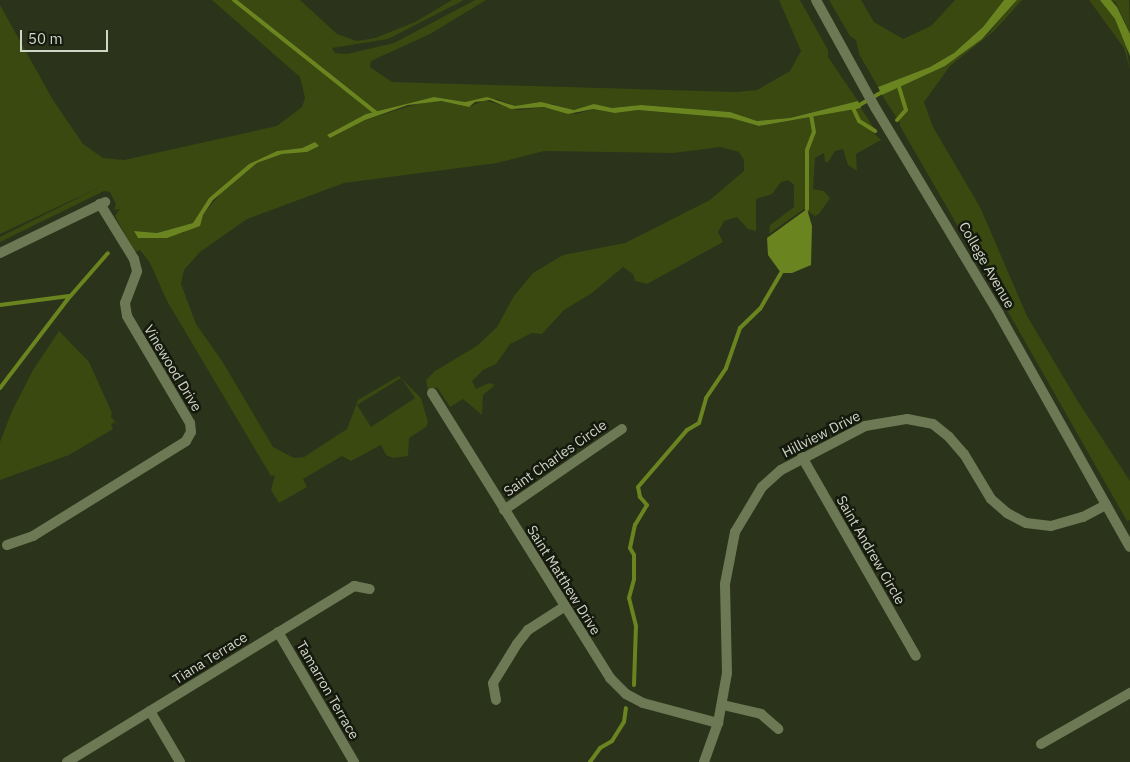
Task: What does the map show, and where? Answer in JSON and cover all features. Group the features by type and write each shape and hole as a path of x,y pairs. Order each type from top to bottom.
{"street":[{"name":"College Avenue","path":"816,0 876,109 990,298 1130,547"},
{"name":"Vinewood Drive","path":"0,253 102,203 134,258 137,271 125,303 127,316 190,423 191,432 186,442 76,510 33,536 8,545"},
{"name":"Saint Matthew Drive","path":"432,393 610,678 626,694 644,703 718,723"},
{"name":"Hillview Drive","path":"704,762 723,705 729,639 725,584 735,532 762,487 802,456 865,426 907,419 933,424 949,437 964,454 991,499 1007,513 1026,523 1052,526 1083,517 1106,505"},
{"name":"Saint Charles Circle","path":"504,510 622,429"},
{"name":"Saint Andrew Circle","path":"802,456 916,656"},
{"name":"Tiana Terrace","path":"67,762 354,586 370,588"},
{"path":"496,700 493,683 517,644 528,630 564,607"},
{"name":"Tamarron Terrace","path":"278,632 354,762"},
{"path":"1041,744 1130,693"},
{"path":"723,705 761,714 778,729"},
{"path":"150,711 180,762"}],"shaded area":[{"path":"212,0 300,0 337,34 357,41 375,38 415,22 452,0 464,0 388,39 332,48 335,53 347,54 394,43 475,0 486,0 430,34 371,61 370,67 392,82 736,92 757,90 790,71 801,51 779,0 800,0 828,50 828,57 858,101 790,118 757,121 730,112 641,105 612,108 599,105 574,110 551,104 515,106 497,99 473,100 465,102 434,97 366,114 327,135 330,138 365,120 423,102 441,101 469,107 484,100 518,110 544,107 576,114 593,109 615,113 638,110 731,118 759,126 861,108 874,128 868,128 881,140 856,154 857,171 848,165 843,149 835,151 828,162 825,162 824,153 815,158 813,189 824,191 830,198 819,214 815,216 804,209 769,234 770,225 794,207 794,185 788,180 781,182 772,194 756,199 756,231 748,229 737,217 724,221 718,232 723,242 647,284 635,281 633,274 623,267 592,293 564,310 542,334 532,333 510,344 496,364 483,370 472,381 476,389 489,383 495,385 483,395 482,415 463,399 450,407 437,387 428,392 426,380 435,371 477,346 497,327 514,296 533,273 563,255 625,243 710,200 744,171 744,160 739,152 720,147 673,153 544,151 497,163 344,183 247,219 200,252 184,270 181,284 196,324 222,361 273,447 294,458 304,457 347,429 358,400 399,376 401,378 421,398 428,422 426,427 409,438 408,456 393,458 386,455 381,445 351,461 342,456 303,479 307,487 279,503 271,490 275,475 271,476 167,301 150,263 140,250 135,252 115,216 120,209 114,210 116,204 110,192 104,191 0,242 0,237 102,186 0,234 0,5 53,100 83,144 103,158 124,160 277,126 302,107 305,98 300,77","holes":["315,142 318,146 307,152 282,154 257,163 224,189 203,215 183,233 138,238 134,231 157,233 193,223 209,198 249,164 277,151 302,148","401,378 415,398 371,427 357,405"]},
{"path":"829,0 861,0 874,22 903,39 931,26 955,0 1004,0 983,27 954,53 930,67 878,87 859,54 856,40 850,36"},
{"path":"1004,0 1017,0 982,39 945,66 882,95 878,87 930,67 954,53 983,27"},
{"path":"1017,0 1022,0 994,31 950,66 924,102 933,127 980,207 1027,316 1077,400 1130,481 1130,520 1127,521 1007,310 1008,306 1005,308 900,126 899,118 906,113 896,117 882,95 958,57 987,35"},
{"path":"1089,0 1100,0 1112,13 1125,38 1130,69 1124,48"},
{"path":"1100,0 1111,0 1117,7 1130,34 1130,56 1115,19"},
{"path":"1111,0 1129,0 1130,34 1116,3"},
{"path":"434,97 465,102 487,97 515,106 541,102 574,110 594,104 612,108 641,105 730,112 757,121 790,118 858,101 861,108 759,126 731,118 638,110 615,113 593,109 568,114 544,107 511,109 490,100 475,102 469,107 441,101 408,105 365,120 330,138 327,135 366,114"},
{"path":"315,142 319,146 307,152 282,154 257,163 213,200 203,215 200,226 167,238 138,238 134,231 157,233 193,223 209,198 249,164 277,151 302,148"},
{"path":"807,209 812,226 811,265 792,273 781,273 768,255 767,238"},
{"path":"59,331 89,362 112,413 111,417 119,426 114,422 111,425 113,429 69,455 0,480 0,442 12,411 33,370"}],"waterway":[{"path":"234,0 376,113"},
{"path":"897,120 906,110 898,84"},
{"path":"856,107 885,90"},
{"path":"853,108 859,121 875,131"},
{"path":"807,209 807,150 814,132 811,115"},
{"path":"0,388 67,300 108,253"},
{"path":"634,685 636,626 629,598 634,579 634,555 630,548 635,525 647,505 640,497 638,487 687,430 699,423 706,398 726,368 740,328 760,309 781,273"},
{"path":"0,305 69,296"},
{"path":"590,762 600,748 612,741 624,722 626,708"}]}
